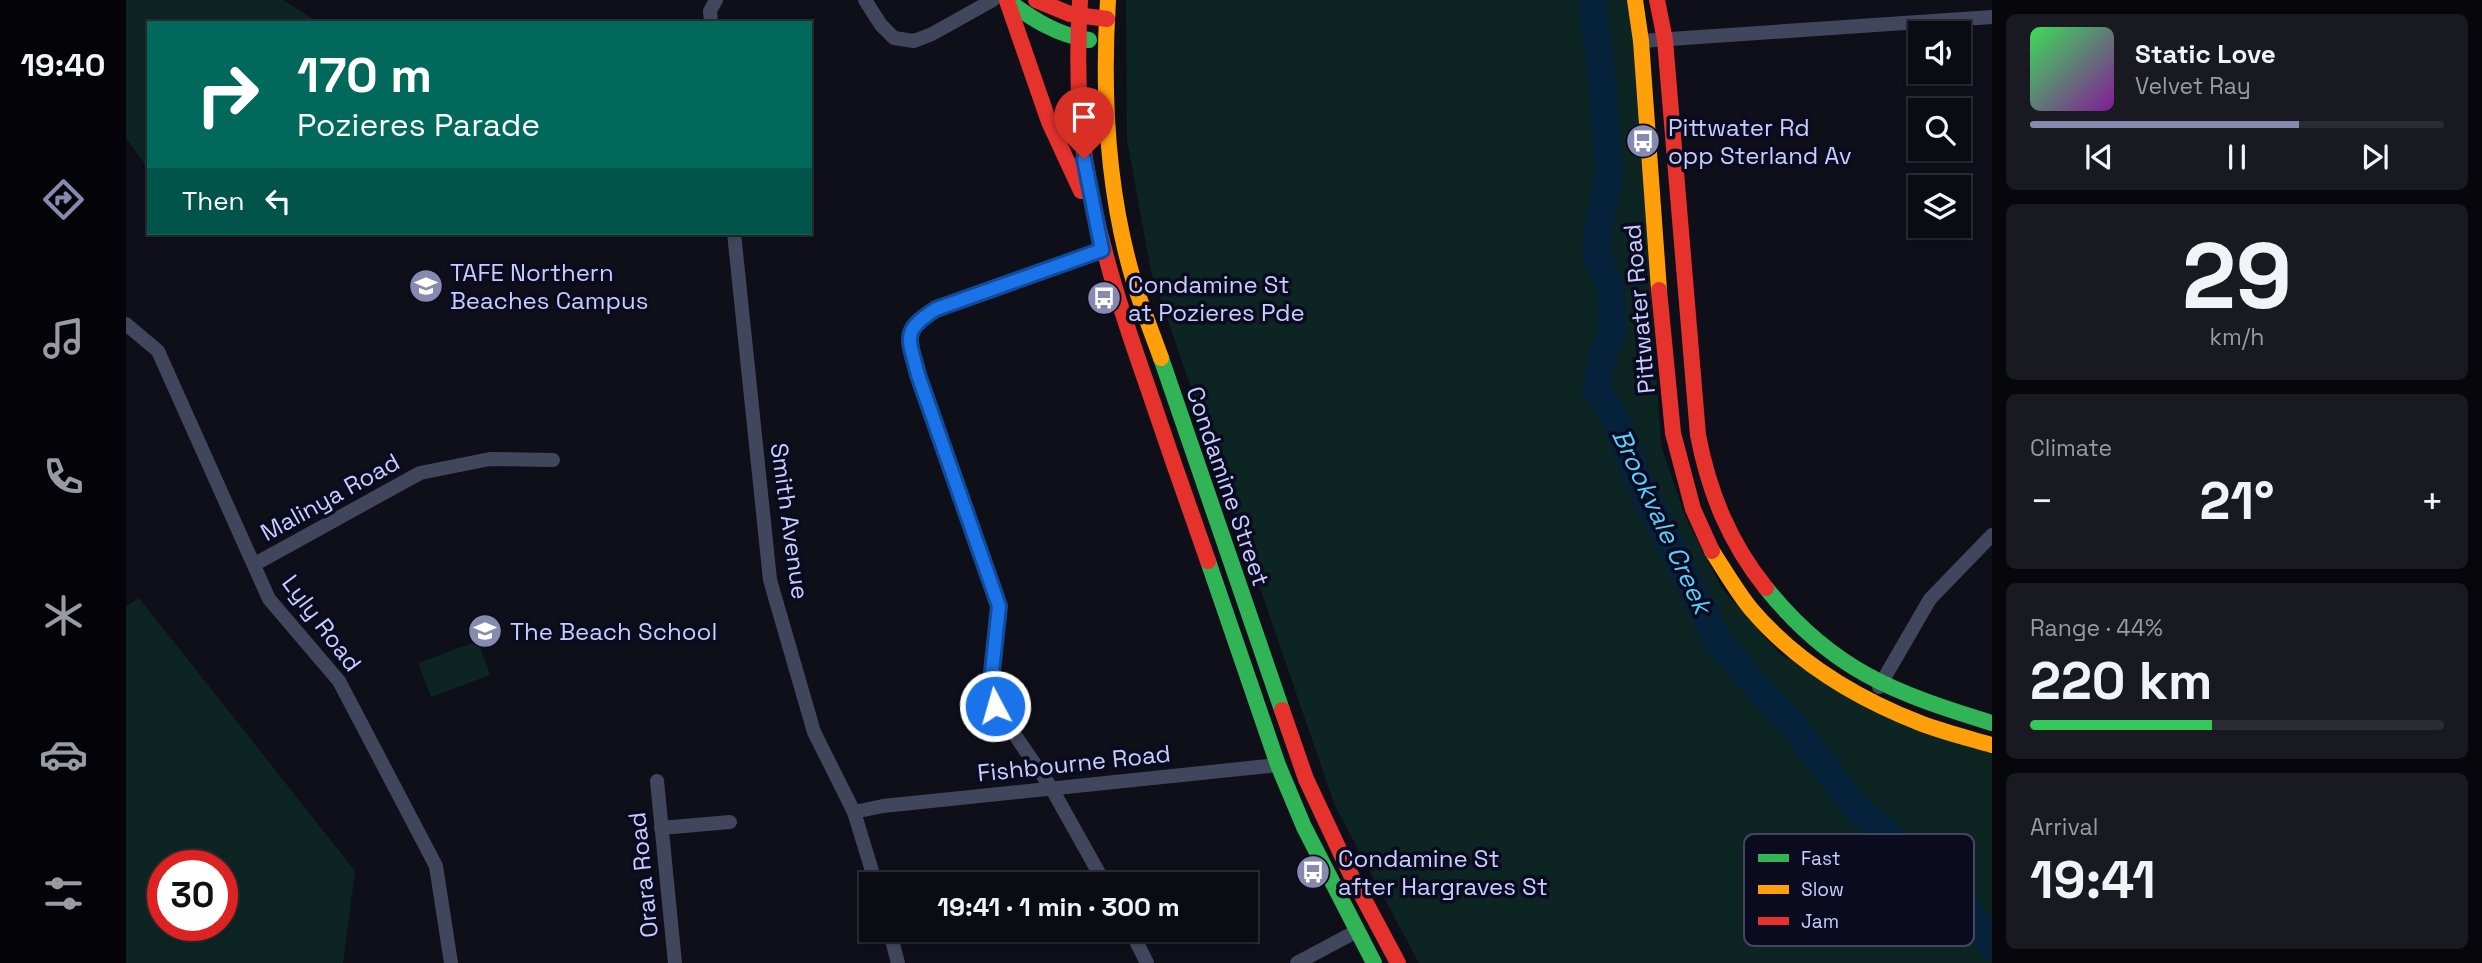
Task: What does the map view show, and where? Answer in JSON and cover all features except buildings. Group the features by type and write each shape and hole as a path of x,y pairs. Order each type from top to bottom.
{"main road":[{"path":"1007,0 1035,20 1078,39 1104,42"},
{"path":"1007,0 1071,174 1094,214"},
{"path":"1036,0 1058,13 1107,19"},
{"name":"Condamine Street","path":"1080,0 1078,39 1081,140 1102,250 1278,765 1304,827 1374,963"},
{"name":"Condamine Street","path":"1108,0 1104,42 1108,150 1122,236 1134,281 1300,761 1327,828 1398,963"},
{"name":"Pittwater Road","path":"1635,0 1641,41 1668,391 1674,433 1693,509 1709,547 1750,608 1798,656 1844,687 1920,723 1992,745"},
{"name":"Pittwater Road","path":"1657,0 1665,40 1692,388 1702,457 1712,494 1735,542 1777,602 1835,655 1856,670 1919,700 1992,723"},
{"name":"Fishbourne Road","path":"1278,765 1300,761"}],"street":[{"path":"711,21 710,11 716,0"},
{"path":"866,0 881,25 894,38 914,41 993,0"},
{"path":"1641,41 1992,17"},
{"name":"Smith Avenue","path":"734,235 770,580 814,732 854,812 872,872"},
{"path":"1098,872 1052,789 995,706 991,681 999,606 918,375 909,337 916,322 936,309 1102,250"},
{"name":"Lyly Road","path":"126,324 158,351 269,599 339,681 436,866 451,963"},
{"name":"Malinya Road","path":"255,564 420,473 490,459 553,460"},
{"path":"1872,700 1930,599 1992,535"},
{"name":"Fishbourne Road","path":"854,812 883,806 1278,765"},
{"name":"Orara Road","path":"657,781 675,963"},
{"path":"661,828 730,822"},
{"path":"1297,963 1357,930"},
{"path":"892,942 898,963"},
{"path":"1136,942 1147,963"}],"green space":[{"path":"126,0 283,0 316,21 147,21 147,167 126,138"},
{"path":"1126,0 1626,0 1634,36 1661,446 1686,518 1721,587 1781,655 1992,752 1992,963 1419,963 1335,806 1151,271 1127,140"},
{"path":"139,598 355,871 343,963 126,963 126,607"},
{"path":"478,641 490,675 431,697 418,663"}],"waterway":[{"name":"Brookvale Creek","path":"1592,0 1602,80 1609,176 1598,229 1597,258 1611,288 1612,330 1602,358 1596,389 1612,413 1641,486 1716,638 1793,725 1856,808 1887,834"},
{"name":"Brookvale Creek","path":"1974,919 1992,946"}],"traffic: fast":[{"path":"1007,0 1045,25 1089,40"},
{"path":"1161,358 1282,710"},
{"path":"1208,561 1278,765 1304,827 1374,963"},
{"path":"1766,588 1815,639 1867,675 1925,701 1992,723"}],"traffic: slow":[{"path":"1108,0 1106,107 1112,178 1134,282 1161,358"},
{"path":"1635,0 1641,41 1659,290"},
{"path":"1712,551 1746,602 1769,628 1787,646 1828,677 1873,702 1920,723 1992,745"}],"traffic: jam":[{"path":"1036,0 1070,14 1107,19"},
{"path":"1080,0 1080,119 1096,217 1128,329 1208,561"},
{"path":"1657,0 1665,40 1698,435 1722,516 1741,553 1766,588"},
{"path":"1007,1 1049,122 1081,191"},
{"path":"1659,290 1673,433 1693,509 1712,551"},
{"path":"1282,710 1306,779 1351,875 1398,963"}],"place":[{"name":"Pittwater Rd opp Sterland Av","path":"1643,141"},
{"name":"TAFE Northern Beaches Campus","path":"426,286"},
{"name":"Condamine St at Pozieres Pde","path":"1104,298"},
{"name":"The Beach School","path":"485,631"},
{"name":"Condamine St after Hargraves St","path":"1313,872"}],"route":[{"path":"995,706 991,681 999,606 918,375 909,337 916,322 936,309 1102,250 1084,159"}]}
